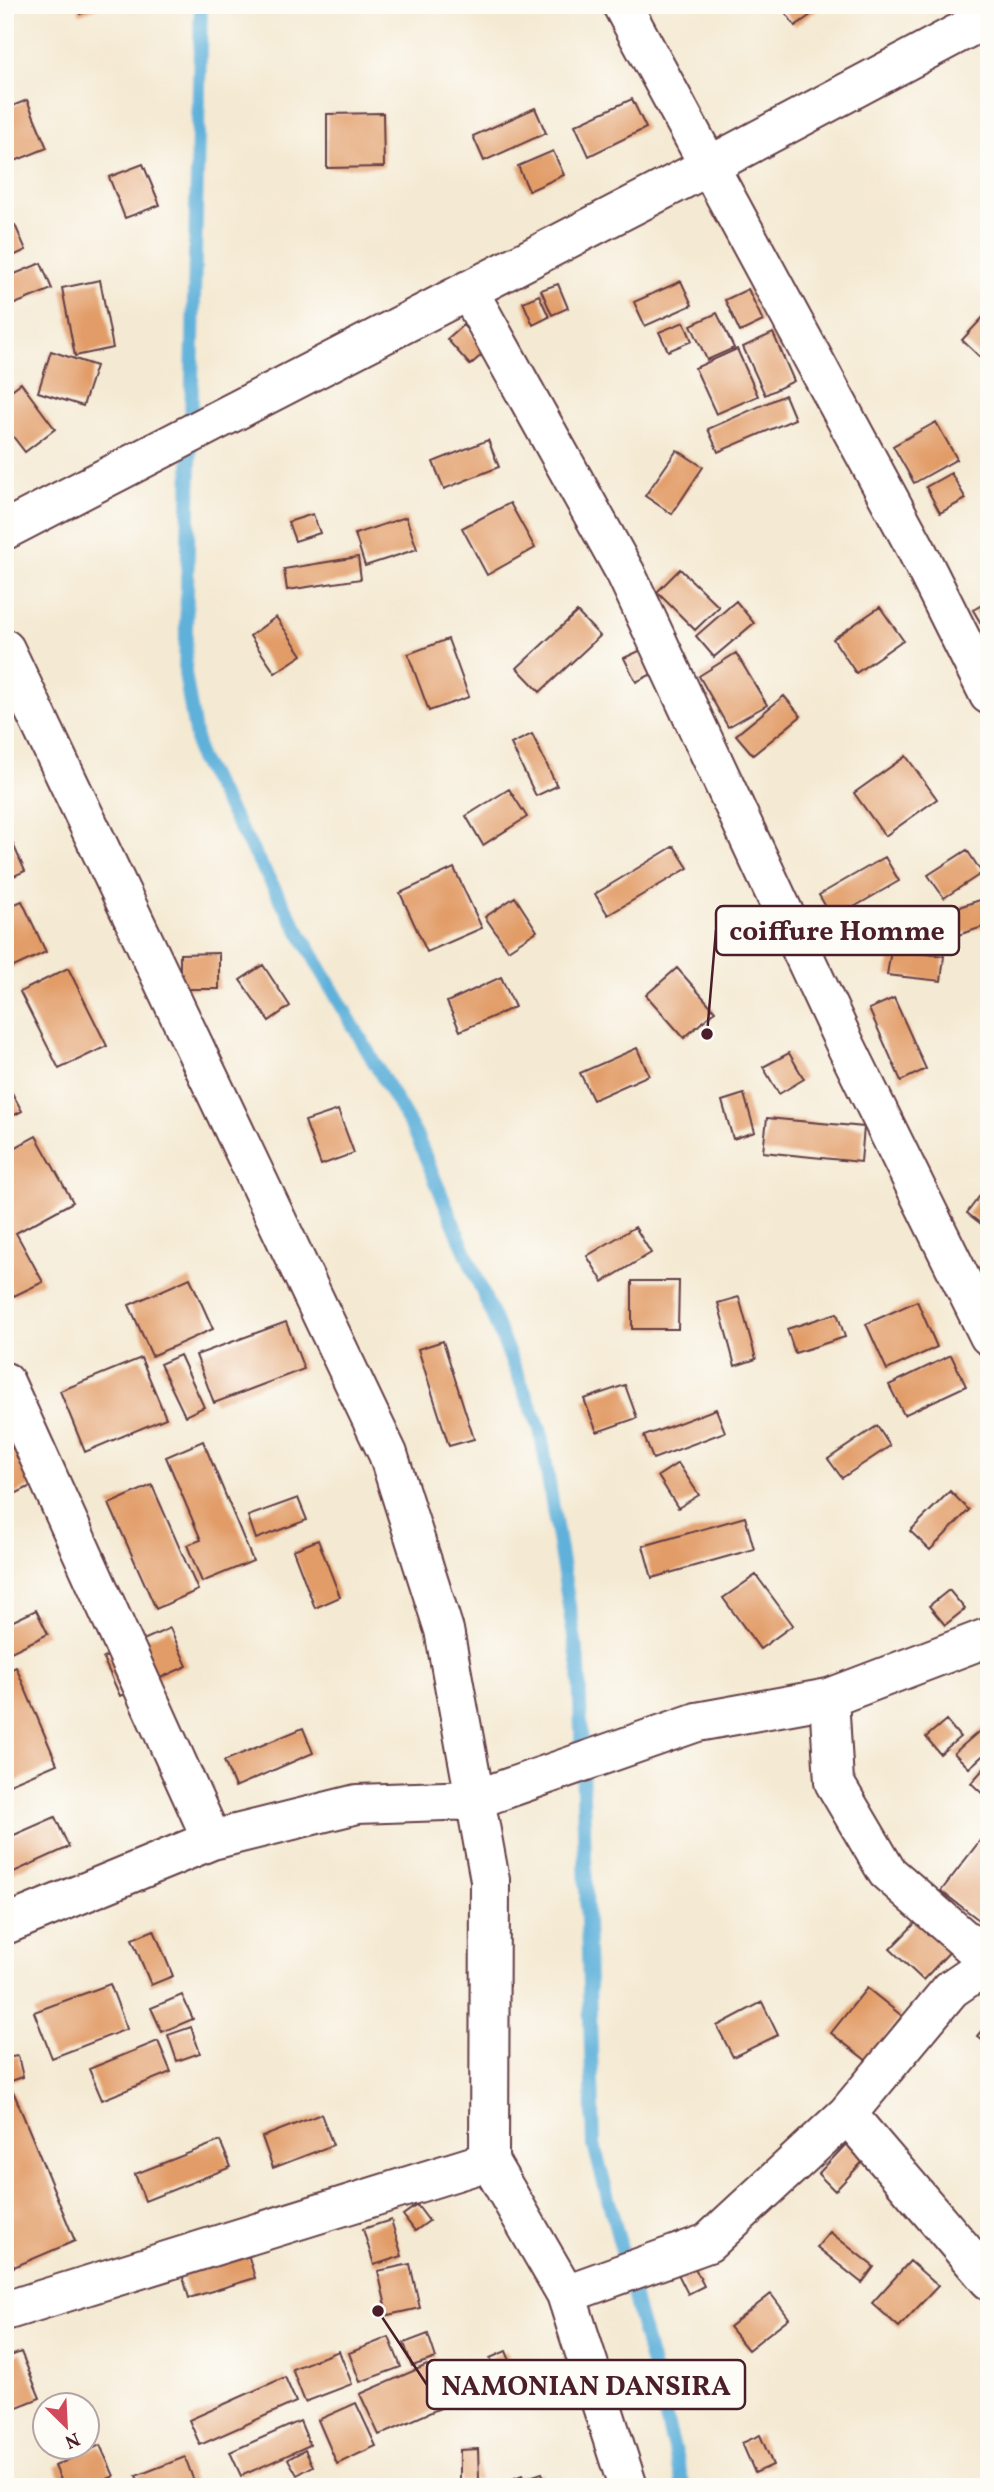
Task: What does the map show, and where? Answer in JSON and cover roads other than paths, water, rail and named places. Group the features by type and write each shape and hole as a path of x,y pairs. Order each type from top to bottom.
{"street":[{"path":"622,5 915,547 989,695"},
{"path":"5,530 709,166 989,17"},
{"path":"468,290 626,574 846,1046 989,1336"},
{"path":"5,649 388,1454 444,1630 490,1880 489,2161 566,2294 628,2487"},
{"path":"5,1381 212,1840"},
{"path":"5,1925 212,1840 357,1804 474,1800 697,1722 829,1698 989,1637"},
{"path":"566,2294 708,2243 847,2115 951,1989 989,1962 887,1872 880,1861 834,1782 829,1698"},
{"path":"847,2115 989,2280"},
{"path":"5,2311 489,2161"}],"waterway":[{"path":"201,5 185,673 199,757 417,1137 540,1428 579,1667 594,2145 684,2487"}],"place":[{"name":"coiffure Homme","path":"707,1034"},
{"name":"NAMONIAN DANSIRA","path":"378,2311"}]}
